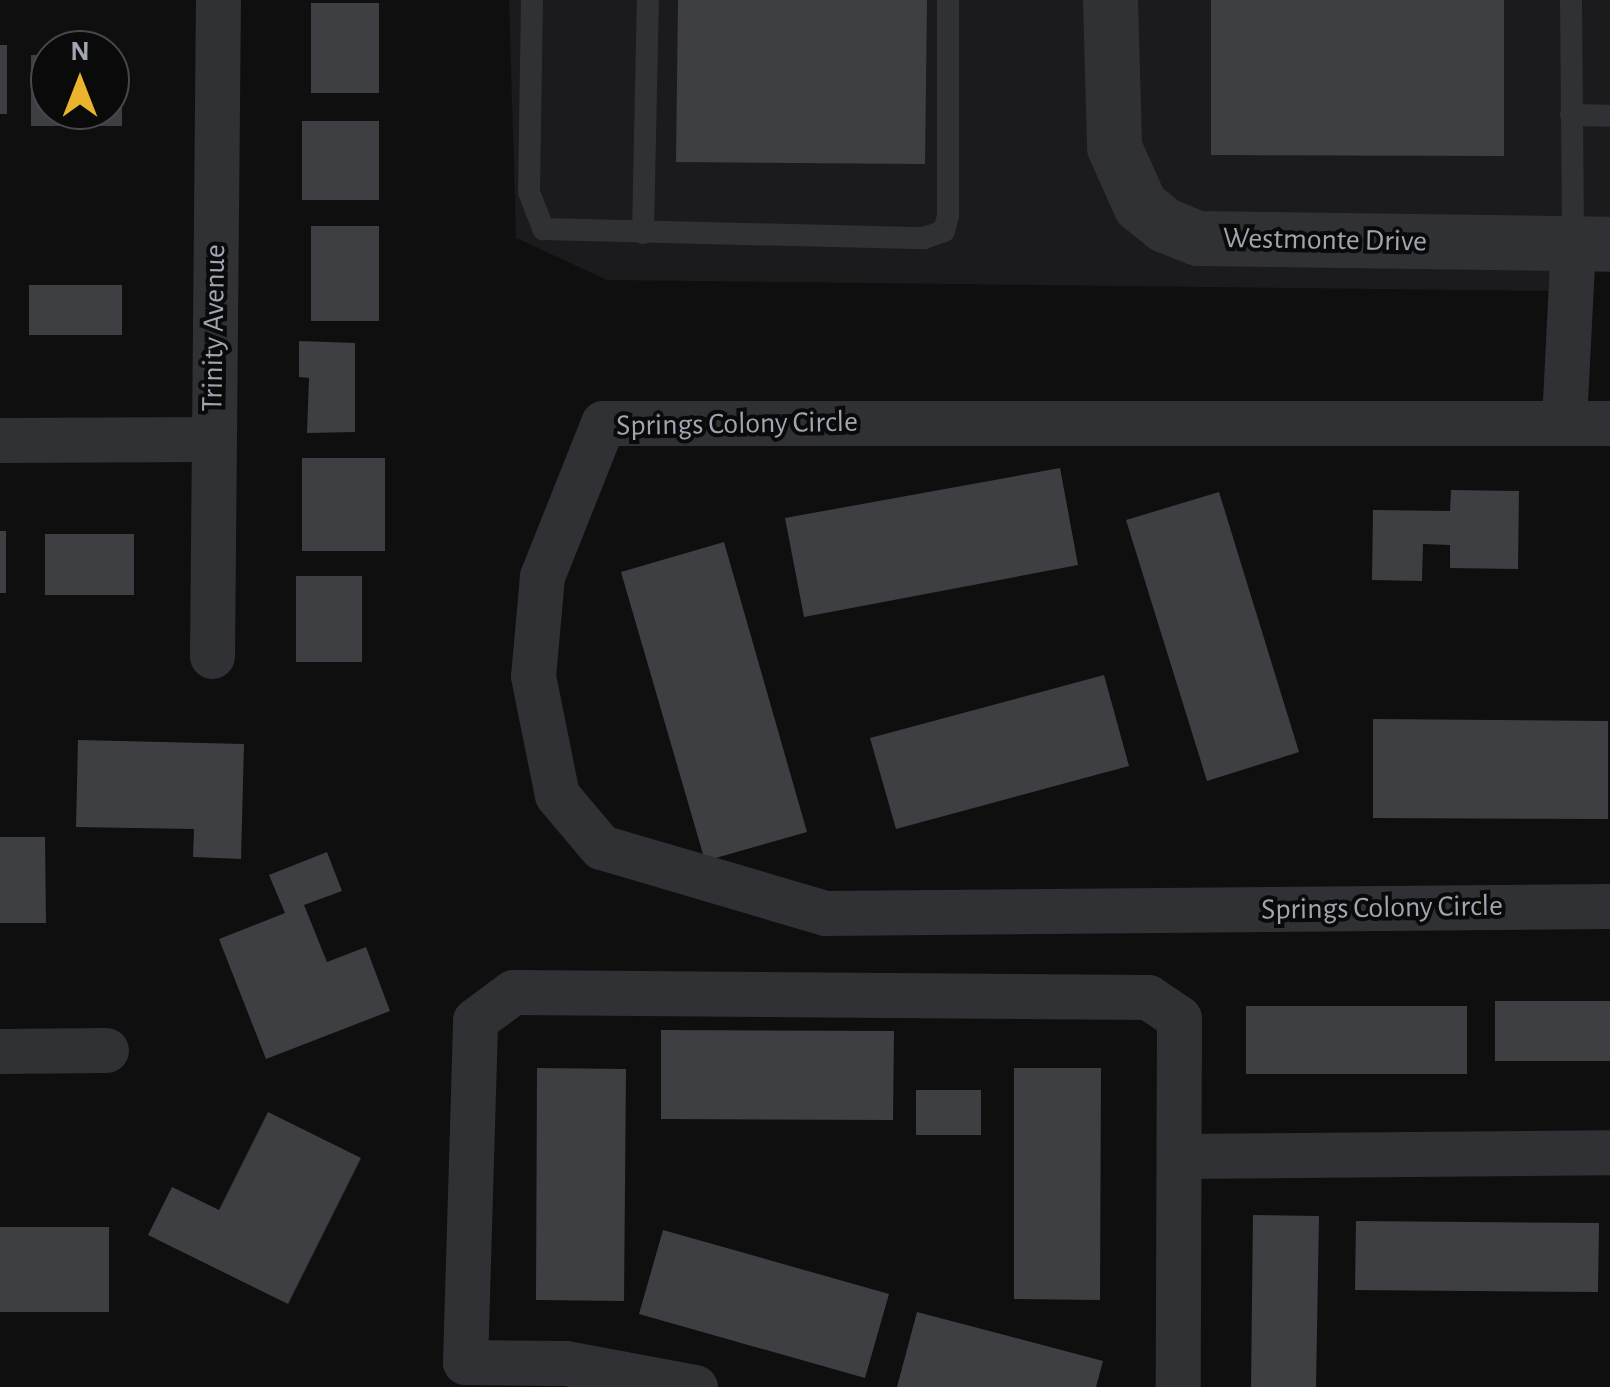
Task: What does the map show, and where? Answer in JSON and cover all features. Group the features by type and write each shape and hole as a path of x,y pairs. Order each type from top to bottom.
{"street":[{"name":"Trinity Avenue","path":"212,656 218,0"},
{"name":"Westmonte Drive","path":"1110,0 1114,147 1140,204 1166,225 1198,238 1591,243"},
{"path":"1564,421 1591,243"},
{"name":"Springs Colony Circle","path":"1610,423 604,423 542,576 533,676 557,795 600,847 825,914 1610,906"},
{"path":"0,440 212,439"},
{"path":"696,1387 565,1362 465,1362 475,1020 513,992 1148,997 1179,1018 1178,1387"},
{"path":"0,1051 106,1050"},
{"path":"1179,1156 1610,1152"}],"lane":[{"path":"532,0 531,212 543,229 924,238 944,231 948,0"},
{"path":"643,233 648,0"},
{"path":"1572,0 1572,116 1591,243"},
{"path":"1572,116 1610,116"}],"shaded area":[{"path":"509,0 1090,0 1112,210 1125,221 1551,266 1550,291 607,280 516,238"},
{"path":"1130,0 1610,0 1610,220 1201,215 1175,205 1141,166"}],"building":[{"path":"678,0 927,0 925,164 676,162"},
{"path":"1211,0 1504,0 1504,156 1211,155"},
{"path":"311,3 379,3 379,93 311,93"},
{"path":"0,45 7,45 7,114 0,114"},
{"path":"302,121 379,121 379,200 302,200"},
{"path":"311,226 379,226 379,321 311,321"},
{"path":"29,285 122,285 122,335 29,335"},
{"path":"299,341 355,343 355,432 307,433 309,378 299,377"},
{"path":"302,458 385,458 385,551 302,551"},
{"path":"1060,468 1078,565 804,617 785,518"},
{"path":"1451,490 1519,491 1518,569 1450,568 1450,545 1423,544 1422,581 1372,580 1373,510 1450,511"},
{"path":"1219,492 1299,752 1207,781 1126,520"},
{"path":"0,531 6,531 6,593 0,593"},
{"path":"45,534 134,534 134,595 45,595"},
{"path":"724,542 807,832 705,861 621,572"},
{"path":"296,576 362,576 362,662 296,662"},
{"path":"1104,675 1129,766 896,829 870,738"},
{"path":"1373,719 1608,721 1608,819 1373,818"},
{"path":"78,740 244,744 241,859 193,857 194,829 76,827"},
{"path":"0,837 45,837 46,923 0,923"},
{"path":"327,852 342,891 304,905 327,962 366,947 390,1011 266,1059 219,939 285,913 269,875"},
{"path":"1495,1001 1610,1001 1610,1061 1495,1061"},
{"path":"1246,1006 1467,1006 1467,1074 1246,1074"},
{"path":"661,1030 894,1031 893,1120 661,1119"},
{"path":"537,1068 626,1069 624,1301 536,1300"},
{"path":"1014,1068 1101,1068 1100,1300 1014,1299"},
{"path":"916,1090 981,1090 981,1135 916,1135"},
{"path":"268,1112 361,1158 288,1304 148,1235 172,1187 219,1210"},
{"path":"1253,1215 1319,1216 1316,1387 1251,1387"},
{"path":"1356,1221 1599,1223 1598,1292 1355,1290"},
{"path":"0,1227 109,1227 109,1312 0,1312"},
{"path":"663,1230 889,1294 865,1378 639,1314"},
{"path":"917,1312 1103,1361 1096,1387 897,1387"}]}
